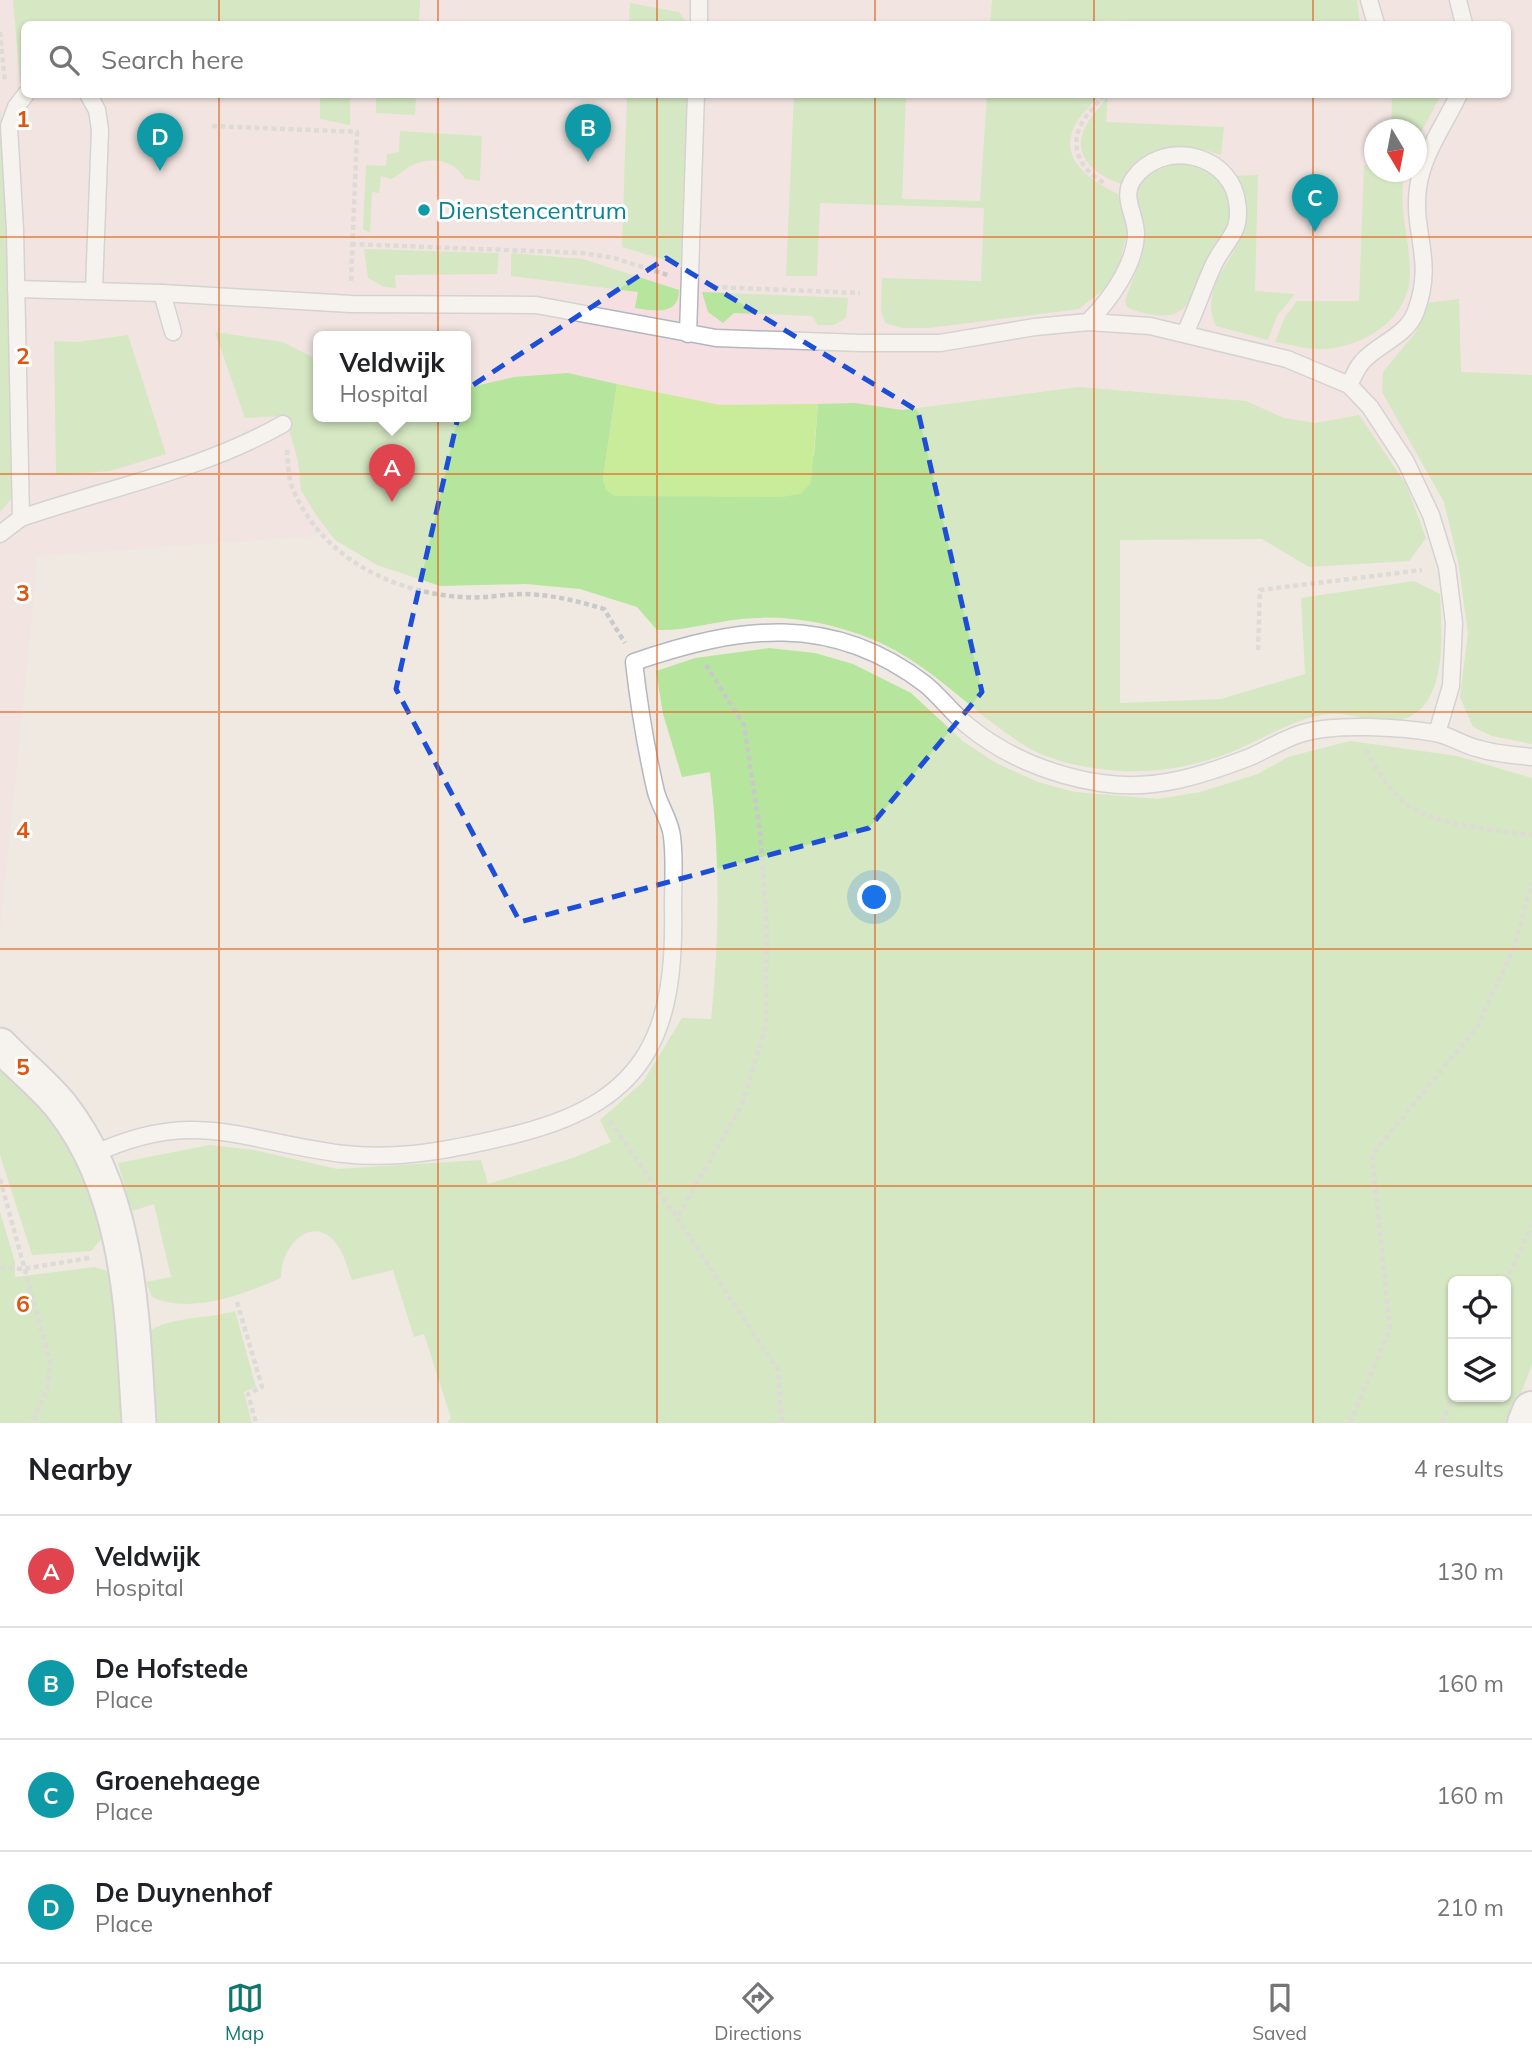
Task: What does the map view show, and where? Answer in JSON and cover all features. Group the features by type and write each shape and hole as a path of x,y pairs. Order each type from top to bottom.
{"street":[{"path":"0,1045 61,1106 92,1155 121,1236 132,1310 139,1423"},
{"path":"1527,1423 1532,1411"}],"lane":[{"path":"699,0 699,21"},
{"path":"1369,0 1375,21"},
{"path":"1458,0 1463,21"},
{"path":"21,518 9,125 23,98"},
{"path":"90,98 97,110 100,130 94,289"},
{"path":"688,334 696,98"},
{"path":"1349,385 1363,360 1399,335 1415,314 1424,285 1426,259 1418,206 1422,170 1457,98"},
{"path":"1088,322 1107,303 1130,258 1136,235 1127,190 1134,178 1149,164 1188,155 1209,161 1231,182 1236,198 1236,227 1214,263 1185,333"},
{"path":"16,289 94,289 351,304 536,305 688,334 862,344 940,343 1035,327 1088,322 1150,326 1287,359 1349,385 1370,407 1406,461 1431,515 1447,567 1454,624 1451,686 1437,733"},
{"path":"162,293 173,332"},
{"path":"0,534 21,518 213,457 249,444 283,424"},
{"path":"92,1155 134,1137 166,1130 205,1128 358,1156 437,1150 544,1127 598,1103 633,1075 654,1038 663,1014 674,940 672,834 656,792 653,768 641,726 634,662 692,642 748,632 806,634 853,646 890,660 928,686 967,726 1020,759 1056,774 1102,783 1157,786 1218,768 1304,733 1353,728 1437,733 1479,749 1532,757"}],"path":[{"path":"1100,98 1079,129 1078,156 1081,165 1093,177 1127,190"},
{"path":"212,126 357,132 351,304"},
{"path":"351,244 583,253 614,258 705,287 860,293"},
{"path":"283,424 291,485 314,528 335,551 387,581 426,593 465,598 524,594 566,597 604,608 634,662"},
{"path":"1258,650 1260,590 1447,567"},
{"path":"677,1218 743,1105 766,1025 767,925 762,859 744,725 692,642"},
{"path":"1353,728 1380,775 1406,804 1455,824 1532,835"},
{"path":"1350,1423 1390,1329 1371,1155 1476,1027 1514,948 1532,883"},
{"path":"598,1103 778,1370 782,1423"},
{"path":"0,1179 50,1361 48,1387 32,1423"},
{"path":"1509,1276 1532,1225"},
{"path":"0,1268 23,1269 123,1253"},
{"path":"237,1302 262,1387 248,1394 256,1423"},
{"path":"1442,1423 1450,1402"}],"highlighted area":[{"path":"666,258 918,411 982,692 869,828 520,922 396,689 464,391"}],"shaded area":[{"path":"0,0 1532,0 1532,448 38,556 0,931"}],"green space":[{"path":"13,0 420,0 419,21 21,21 20,82"},
{"path":"992,0 1357,0 1360,21 1104,20 990,21"},
{"path":"630,3 679,12 686,21 629,21"},
{"path":"320,98 350,98 350,125 320,119"},
{"path":"376,98 416,98 415,115 376,113"},
{"path":"627,98 687,98 681,265 622,247"},
{"path":"794,98 906,98 902,199 980,201 987,98 1096,98 1078,120 1070,146 1078,166 1097,182 1118,194 1127,232 1119,266 1105,288 1079,309 929,328 902,328 885,323 881,311 882,278 981,281 984,208 820,203 817,276 786,276"},
{"path":"1108,98 1106,122 1224,127 1221,155 1190,147 1165,149 1143,161 1121,184 1101,174 1086,161 1081,143 1088,122"},
{"path":"1392,98 1439,98 1427,121 1427,119 1391,119"},
{"path":"0,106 8,270 12,498 0,512"},
{"path":"400,131 482,136 480,181 465,179 455,167 433,160 410,166 391,179 381,176 379,193 372,192 370,233 363,229 366,165 386,166 387,154 399,152"},
{"path":"1178,163 1202,168 1220,183 1228,204 1229,216 1222,238 1204,266 1186,306 1170,315 1144,313 1127,307 1125,300 1141,259 1144,242 1136,192 1148,173"},
{"path":"1364,165 1364,182 1403,182 1402,197 1410,273 1403,302 1396,314 1375,333 1348,345 1319,349 1275,342 1285,317 1297,301 1359,301"},
{"path":"1258,175 1255,291 1295,294 1277,316 1268,340 1216,326 1211,311 1216,283 1243,232 1246,218 1245,202 1234,176"},
{"path":"364,249 499,253 497,274 395,275 396,288 384,287 368,278"},
{"path":"511,253 583,259 679,290 678,298 675,304 664,310 642,309 635,308 638,292 511,276"},
{"path":"702,292 848,298 846,318 834,325 818,325 812,316 734,313 723,323 708,312"},
{"path":"1459,299 1461,372 1532,375 1532,744 1492,736 1473,727 1460,697 1468,633 1458,561 1444,502 1382,392 1383,372 1416,332 1426,303"},
{"path":"215,332 283,342 313,357 313,422 471,422 471,387 514,377 568,373 617,384 603,479 814,456 818,404 855,403 902,410 1079,387 1246,401 1284,418 1316,423 1359,415 1406,484 1426,538 1409,561 1309,567 1262,539 1120,540 1120,703 1221,699 1305,674 1301,598 1414,581 1440,594 1441,651 1438,672 1433,691 1423,706 1409,717 1390,721 1351,715 1316,716 1220,756 1170,769 1116,771 1068,763 1027,747 898,652 846,630 808,621 768,618 657,630 637,607 580,589 526,584 440,586 377,565 335,540 316,515 301,490 298,461 285,416 245,418"},
{"path":"128,335 166,454 110,471 56,475 54,341 78,342"},
{"path":"617,384 720,405 818,404 811,483 800,494 782,497 614,496 606,490 603,480"},
{"path":"769,648 815,653 853,664 911,693 964,742 996,763 1038,782 1075,792 1158,799 1200,792 1258,774 1288,757 1350,741 1457,756 1532,778 1532,1365 1509,1423 447,1423 451,1418 424,1334 414,1337 393,1270 352,1280 340,1249 331,1237 321,1232 311,1232 293,1243 282,1265 281,1278 251,1290 200,1303 167,1302 152,1297 146,1282 171,1277 154,1204 132,1211 118,1163 210,1145 254,1150 337,1169 481,1160 488,1184 573,1158 611,1142 600,1120 643,1082 682,1018 711,1019 718,896 710,772 682,777 663,714 656,671 695,658"},
{"path":"0,1068 53,1123 76,1161 92,1195 102,1226 103,1237 91,1251 32,1255 0,1155"},
{"path":"0,1212 15,1262 15,1277 95,1267 116,1274 128,1423 0,1423"},
{"path":"235,1311 256,1387 244,1392 252,1423 151,1423 151,1330 170,1322"}],"place":[{"name":"De Hofstede","path":"588,162"},
{"name":"De Duynenhof","path":"160,171"},
{"name":"Dienstencentrum","path":"424,210"},
{"name":"Groenehaege","path":"1315,232"},
{"name":"Veldwijk","path":"392,502"}]}
